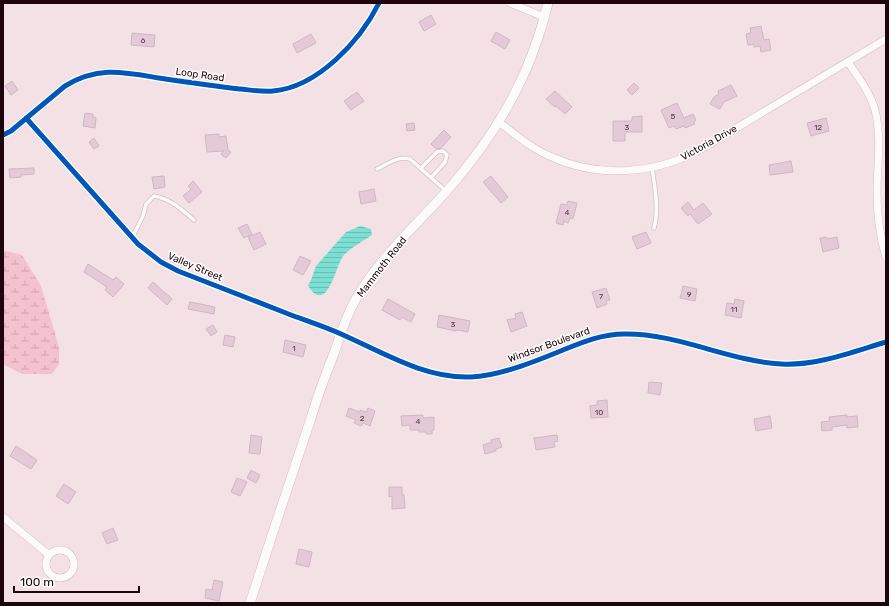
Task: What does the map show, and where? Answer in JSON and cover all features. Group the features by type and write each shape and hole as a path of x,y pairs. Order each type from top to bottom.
{"main road":[{"name":"Mammoth Road","path":"250,603 318,395 348,315 368,280 446,191 499,122 527,70 548,3"}],"street":[{"name":"Loop Road","path":"3,135 65,86 75,80 96,73 128,73 260,91 273,91 294,86 314,76 340,56 356,38 379,3"},
{"path":"510,3 544,18"},
{"name":"Victoria Drive","path":"499,122 526,143 567,163 613,171 652,168 682,159 696,152 886,39"},
{"path":"848,62 866,90 877,120 879,141 878,208 881,238 886,257"},
{"name":"Valley Street","path":"26,118 132,238 161,262 178,271 341,334"},
{"name":"Windsor Boulevard","path":"341,334 412,366 441,375 457,377 472,377 495,373 561,351 589,339 624,334 657,337 743,358 779,364 796,363 838,356 886,342"},
{"path":"3,517 49,555"},
{"path":"58,550 63,550 71,555 75,564 72,573 64,578 51,575 46,568 49,555 58,550"}],"lane":[{"path":"421,168 437,152 443,151 447,155 445,162 431,178"},
{"path":"377,169 399,159 410,159 446,191"},
{"path":"652,168 655,188 656,221 654,228"},
{"path":"132,238 143,216 146,204 154,196 162,197 173,202 194,220"}],"green space":[{"path":"3,250 22,255 41,286 59,347 59,364 52,374 22,374 3,364"}],"water":[{"path":"360,226 371,229 372,235 344,255 326,292 321,295 315,294 308,286 316,266 346,232"}],"building":[{"path":"431,15 436,24 424,31 419,22"},
{"path":"761,26 764,40 769,39 771,50 761,52 760,46 754,47 754,44 748,45 746,34 751,33 750,28"},
{"path":"496,32 510,40 505,49 491,41"},
{"path":"132,33 155,35 154,47 131,45"},
{"path":"311,34 316,43 297,53 293,44"},
{"path":"12,81 18,90 11,95 5,86"},
{"path":"634,83 639,88 632,95 627,90"},
{"path":"731,85 737,96 724,102 720,109 710,104 714,97 719,94 718,91"},
{"path":"555,91 572,107 565,114 546,99"},
{"path":"357,92 364,101 351,110 344,101"},
{"path":"677,103 684,118 693,114 696,120 694,122 695,124 685,128 684,126 676,129 674,126 669,128 661,110"},
{"path":"85,113 93,114 93,117 96,118 95,128 83,126"},
{"path":"642,116 642,132 625,132 625,141 613,141 613,121 632,121 632,117"},
{"path":"826,118 829,131 811,136 807,123"},
{"path":"414,123 415,130 407,131 406,124"},
{"path":"444,130 451,137 441,148 436,149 431,144"},
{"path":"219,134 219,137 226,136 228,150 231,152 226,158 221,154 224,151 207,152 205,135"},
{"path":"94,138 99,146 94,149 89,142"},
{"path":"791,161 793,172 770,175 769,165"},
{"path":"34,168 34,174 10,178 9,169"},
{"path":"164,176 165,187 154,189 152,177"},
{"path":"491,176 508,197 501,203 483,182"},
{"path":"193,181 202,192 189,203 183,196 191,189 188,186"},
{"path":"374,189 376,201 361,204 359,192"},
{"path":"568,201 577,203 573,219 570,218 568,223 564,221 563,225 556,223 561,204 567,205"},
{"path":"688,202 694,210 703,203 712,214 698,224 690,214 688,216 681,208"},
{"path":"247,224 252,234 244,238 238,228"},
{"path":"260,232 266,244 254,250 248,237"},
{"path":"646,232 651,243 637,249 632,237"},
{"path":"826,237 827,239 837,237 839,248 823,252 820,238"},
{"path":"300,256 311,261 303,275 293,270"},
{"path":"88,264 113,280 116,277 124,284 113,297 105,290 107,287 84,272"},
{"path":"153,282 172,299 167,305 148,288"},
{"path":"683,286 697,289 695,301 680,298"},
{"path":"606,288 610,300 606,301 607,304 597,308 592,292"},
{"path":"388,299 415,314 411,322 402,317 400,320 382,310"},
{"path":"735,299 744,301 741,318 725,315 727,303 734,304"},
{"path":"190,302 215,307 214,314 188,309"},
{"path":"522,312 527,326 511,332 507,320 516,318 515,314"},
{"path":"439,315 470,321 468,332 437,327"},
{"path":"213,325 217,332 211,336 206,329"},
{"path":"225,335 235,337 233,347 223,345"},
{"path":"285,340 306,345 303,357 283,352"},
{"path":"649,382 662,383 660,395 648,393"},
{"path":"607,400 608,417 591,418 590,406 597,405 597,401"},
{"path":"349,408 360,412 360,410 367,412 368,408 375,411 370,426 363,423 361,426 354,423 356,420 346,416"},
{"path":"423,415 423,418 434,417 434,430 432,430 432,434 419,432 419,430 410,430 410,425 402,426 401,416"},
{"path":"847,415 847,417 857,416 858,427 847,428 847,425 832,427 832,430 822,431 821,422 830,421 829,417"},
{"path":"770,416 772,428 756,431 754,419"},
{"path":"251,435 262,437 260,454 249,453"},
{"path":"557,435 558,441 554,442 555,447 536,450 534,438"},
{"path":"499,438 502,447 496,449 496,451 485,454 483,445 492,442 491,440"},
{"path":"16,446 37,460 31,469 10,456"},
{"path":"251,470 260,475 256,483 247,478"},
{"path":"237,478 247,482 240,496 231,492"},
{"path":"64,484 76,492 68,504 56,496"},
{"path":"389,487 402,487 405,508 392,509 392,496 389,497"},
{"path":"113,528 118,540 107,544 102,533"},
{"path":"299,549 312,552 309,567 296,564"},
{"path":"214,580 223,582 219,601 205,598 206,589 212,590"}],"cycle path":[{"path":"3,135 11,131 65,86 89,75 100,73 111,72 134,74 261,91 273,91 290,88 306,81 336,60 361,32 379,3"},
{"path":"26,118 138,244 161,262 178,271 334,331 404,363 437,374 471,377 494,374 530,363 593,339 616,334 644,335 663,338 742,358 781,364 821,361 886,342"}]}
